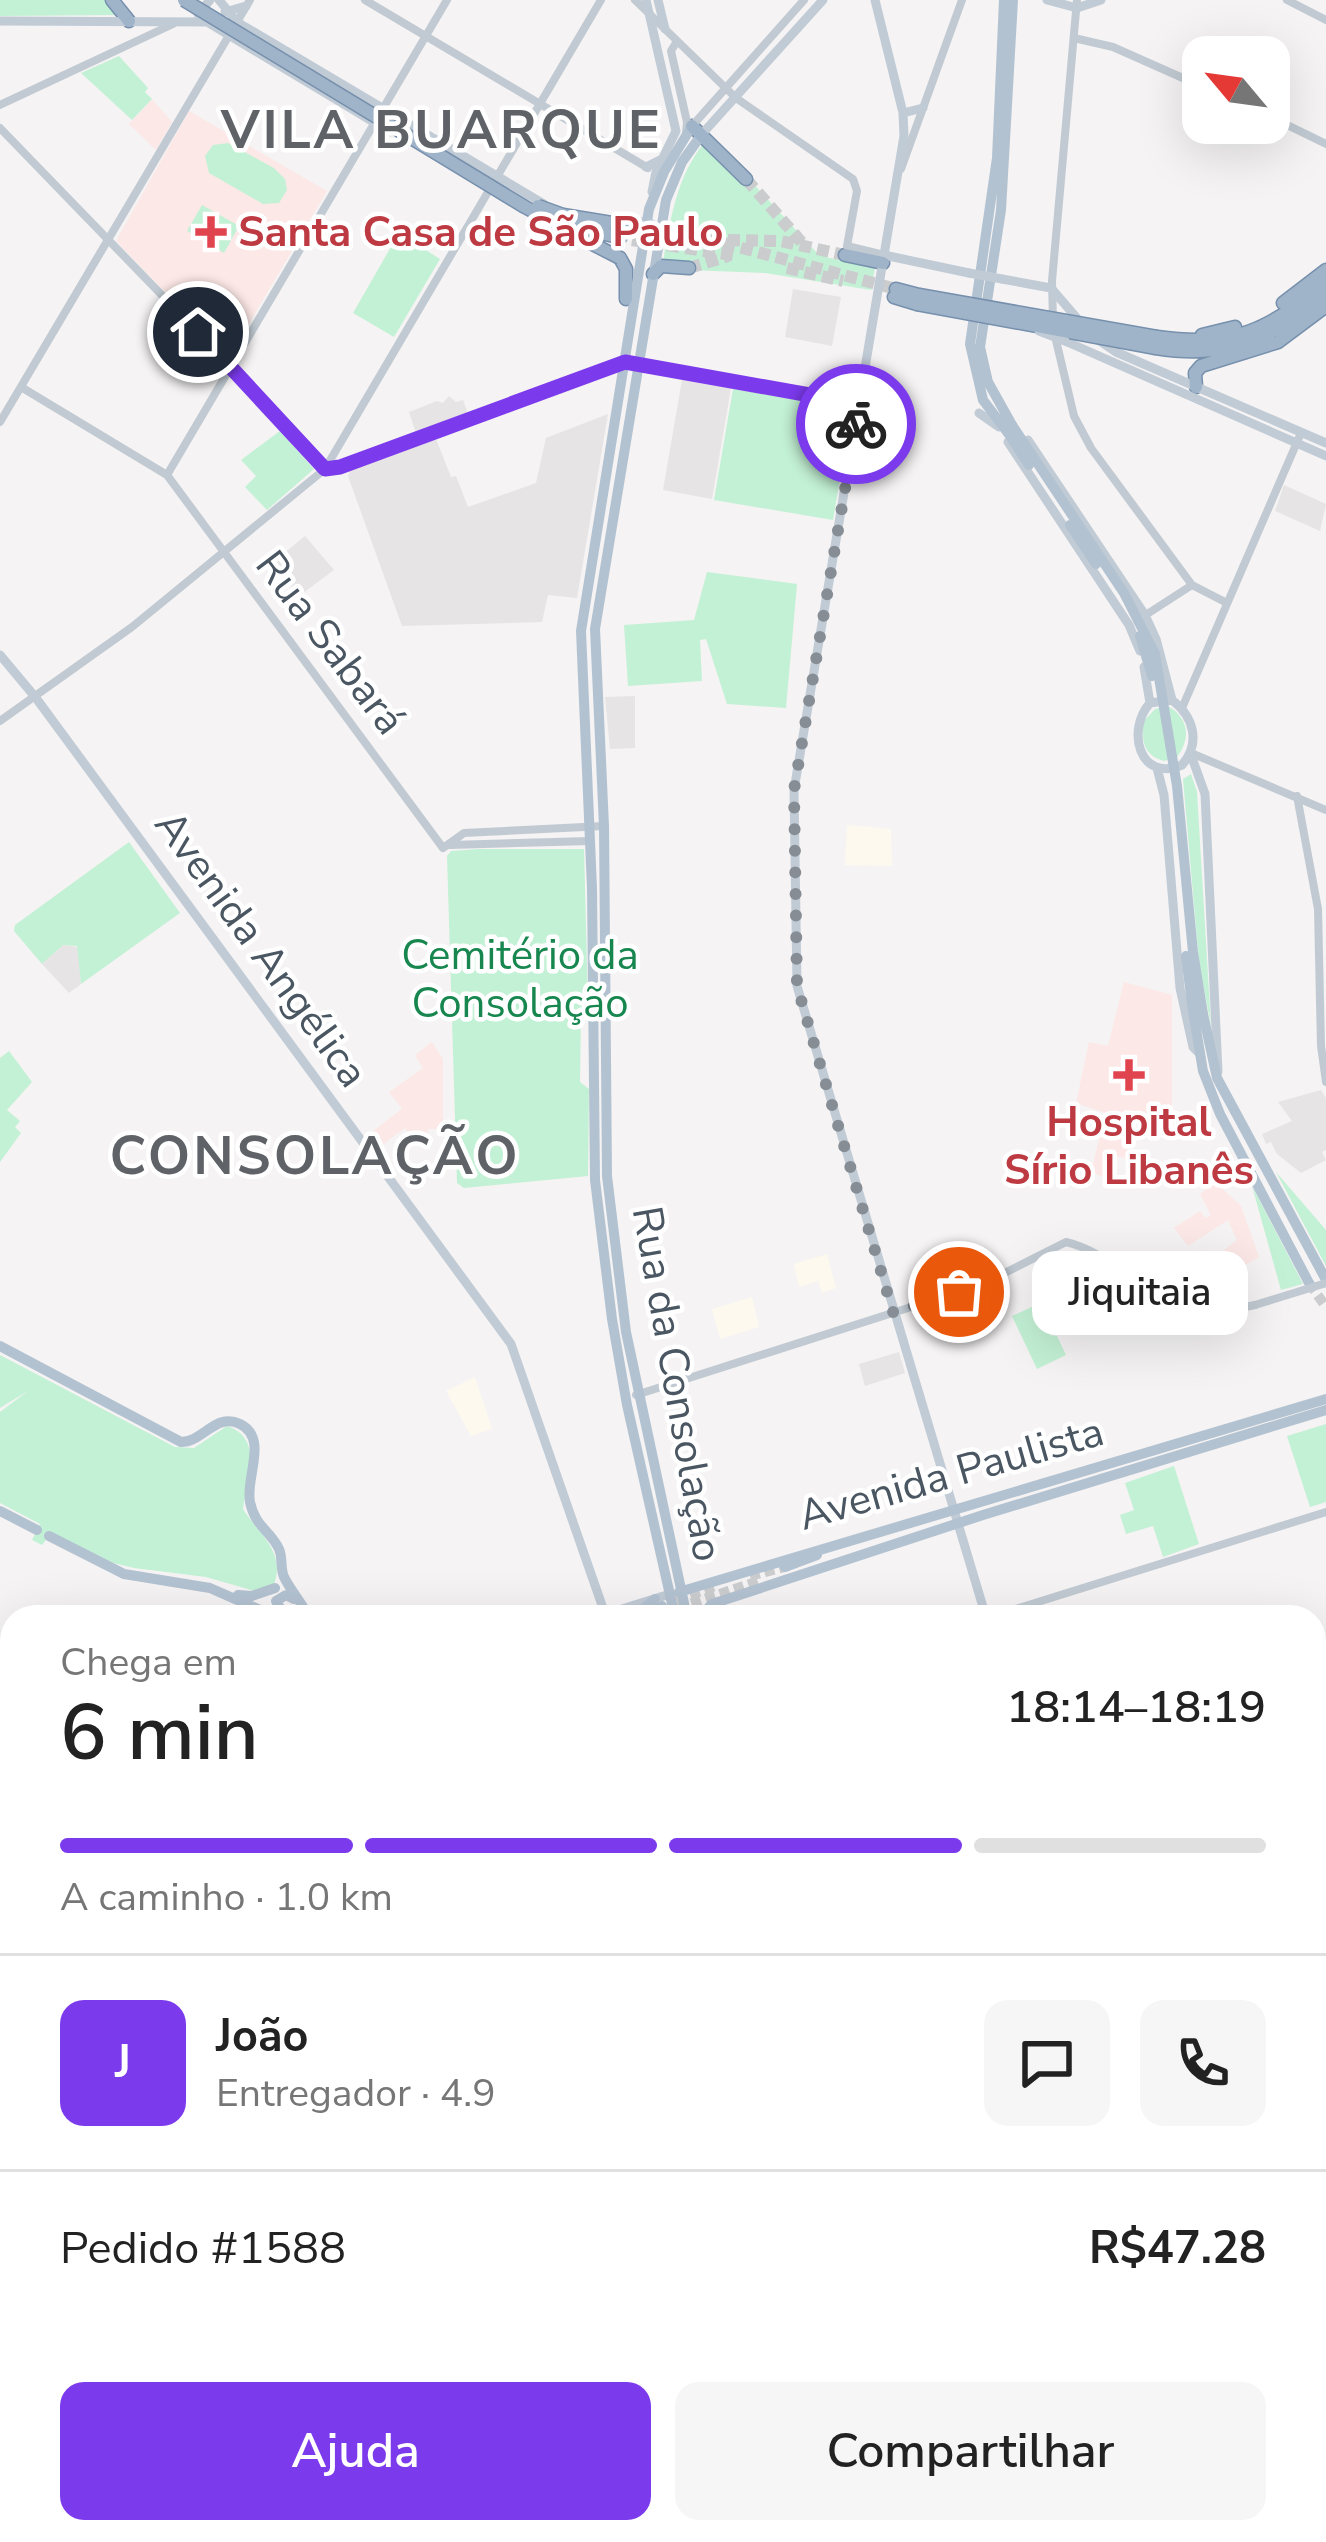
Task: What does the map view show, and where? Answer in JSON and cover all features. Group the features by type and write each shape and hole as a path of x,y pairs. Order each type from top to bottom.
{"highway":[{"path":"184,0 553,225 620,258 626,269 626,299"},
{"path":"114,1 133,21"},
{"path":"197,12 536,205 632,233"},
{"path":"689,132 746,179"},
{"path":"534,198 557,215 632,233"},
{"path":"553,225 632,233"},
{"path":"846,250 884,259"},
{"path":"652,274 661,266 689,268"},
{"path":"1287,301 1326,271"},
{"path":"1156,342 1215,346 1260,330 1326,283"},
{"path":"895,293 1017,323 1062,325"},
{"path":"918,299 1156,342 1184,352 1276,332 1326,294"},
{"path":"1196,386 1196,373 1202,366 1265,348 1326,306"},
{"path":"1190,342 1235,327"}],"main road":[{"path":"646,0 660,28"},
{"path":"658,0 660,28 689,132"},
{"name":"Rua da Consolação","path":"682,1605 627,1405 596,1180 604,826 595,619 631,364 632,233 649,209 654,174 664,158 689,132 736,98 823,0"},
{"path":"875,0 904,127 794,790 797,986 984,1605"},
{"path":"1008,0 997,158 970,344 976,409 1004,427 1132,617 1143,643 1166,756 1200,1054 1220,1114 1309,1283"},
{"path":"1008,0 1001,210 980,347 988,382 1003,410 1034,448 1145,615 1172,700 1192,728 1205,794 1217,1078"},
{"path":"1047,0 1077,4 1101,0"},
{"path":"133,21 197,12 220,3"},
{"path":"0,21 180,21 220,3 248,3"},
{"path":"220,3 237,22 534,198"},
{"name":"Rua da Consolação","path":"197,12 375,123 616,261 631,316"},
{"path":"903,113 922,108"},
{"name":"Rua da Consolação","path":"654,174 689,132"},
{"name":"Rua da Consolação","path":"667,1605 676,1593 623,1312 607,1176 582,610 666,200 689,132"},
{"path":"632,233 655,228 658,238"},
{"path":"884,259 1052,288 1100,343 1165,379 1196,386 1326,455"},
{"path":"1017,323 1165,379 1299,438 1326,443"},
{"path":"976,384 1129,625 1140,651 1150,703"},
{"path":"1003,410 1004,427"},
{"name":"Avenida Angélica","path":"0,655 511,1344 596,1605"},
{"path":"1172,700 1150,703 1140,716 1136,736 1143,757 1157,768 1175,769 1197,757"},
{"path":"1164,795 1168,784 1192,771 1197,757"},
{"path":"1157,768 1164,795 1180,988 1193,1047 1200,1054"},
{"path":"1198,1012 1217,1078 1325,1281"},
{"path":"0,1346 174,1438 189,1443 226,1421 249,1430 256,1447 250,1508 261,1530 278,1546 281,1572 302,1605"},
{"name":"Avenida Paulista","path":"712,1604 765,1586 787,1568 852,1538 1326,1399"},
{"name":"Avenida Paulista","path":"667,1605 676,1593 759,1565 787,1568 844,1552 858,1556 1326,1411"},
{"path":"0,1511 124,1574 226,1593 252,1596 275,1588 295,1594"},
{"path":"759,1565 769,1574 765,1586"},
{"path":"226,1593 256,1605 268,1600 281,1572"},
{"path":"705,1582 700,1597 712,1604"},
{"path":"276,1605 282,1595 291,1596 299,1605"}],"street":[{"path":"365,0 654,174 666,200"},
{"path":"21,387 166,475 447,0"},
{"path":"334,463 602,0"},
{"path":"635,0 649,12"},
{"name":"Rua da Consolação","path":"689,132 804,0"},
{"path":"900,170 962,0"},
{"path":"1287,0 1326,20"},
{"path":"0,422 248,3"},
{"path":"1077,4 1052,288 1056,346 1081,430 1192,585 1227,603"},
{"path":"0,105 180,21"},
{"path":"660,28 736,98 856,182 846,250"},
{"path":"1074,38 1113,47 1182,78"},
{"path":"677,41 671,55 689,132"},
{"path":"904,127 922,108"},
{"path":"684,111 704,112"},
{"path":"1290,126 1326,144"},
{"path":"0,128 325,469"},
{"path":"0,721 36,698 334,463 631,364 860,404"},
{"path":"1182,708 1299,438"},
{"name":"Rua Sabará","path":"166,475 446,846"},
{"path":"1129,625 1192,585"},
{"path":"1197,757 1326,810"},
{"path":"1297,796 1318,909 1326,1082"},
{"path":"446,846 561,842 604,826"},
{"path":"446,846 464,833 551,829 590,835"},
{"path":"551,829 561,842"},
{"path":"627,1405 638,1393 988,1282 1066,1242 1085,1247 1188,1308 1211,1312 1255,1306 1325,1281"},
{"path":"1027,1605 1326,1512"}],"shaded area":[{"path":"152,99 172,122 156,150 129,124"},
{"name":"Santa Casa de São Paulo","path":"189,111 327,191 231,354 225,354 116,241"},
{"path":"793,289 841,297 832,346 785,337"},
{"path":"682,380 731,388 712,499 663,490"},
{"path":"449,396 456,402 463,400 468,414 416,433 409,412 443,403"},
{"path":"608,414 577,598 548,595 542,622 402,626 350,471 436,439 468,507 536,483 546,438"},
{"path":"1284,485 1326,504 1320,531 1275,511"},
{"path":"305,536 334,570 299,596 272,563"},
{"path":"635,696 635,748 610,749 605,697"},
{"path":"847,825 891,829 892,866 845,865"},
{"path":"63,945 78,947 81,984 69,993 42,964"},
{"name":"Hospital Sírio Libanês","path":"1124,982 1172,995 1172,1135 1076,1103 1089,1042 1108,1046"},
{"path":"432,1042 443,1059 443,1129 428,1129 416,1143 405,1128 378,1148 368,1135 402,1109 389,1092 423,1068 415,1055"},
{"path":"1321,1090 1326,1098 1326,1150 1322,1152 1326,1160 1301,1173 1277,1154 1271,1142 1266,1144 1262,1134 1292,1121 1278,1102"},
{"path":"1102,1127 1131,1136 1125,1158 1111,1155 1105,1178 1091,1172"},
{"path":"1216,1183 1241,1206 1259,1257 1238,1269 1248,1282 1235,1294 1205,1265 1237,1240 1228,1220 1188,1246 1174,1228 1200,1211 1205,1218 1211,1215 1200,1194"},
{"path":"827,1254 836,1288 822,1293 818,1281 799,1287 794,1264"},
{"path":"752,1297 759,1327 720,1339 712,1309"},
{"path":"899,1352 905,1373 865,1386 859,1364"},
{"path":"475,1377 492,1429 471,1436 446,1391"}],"green space":[{"path":"0,0 107,0 121,15 0,16"},
{"path":"119,56 152,99 132,120 81,73"},
{"path":"228,143 285,179 287,190 279,203 263,204 209,173 205,156 213,145"},
{"path":"704,143 743,185 750,180 817,253 826,250 825,257 875,267 871,290 765,273 690,270 663,261 681,184"},
{"path":"202,205 239,226 224,253 214,247 217,230 208,225 196,236 187,231"},
{"path":"399,233 440,259 394,337 353,313"},
{"path":"733,389 852,409 833,520 714,500"},
{"path":"280,431 314,469 267,510 245,487 256,476 241,460"},
{"path":"707,572 797,584 786,708 727,704 706,639 700,640 702,681 628,686 624,625 694,620"},
{"path":"1168,706 1180,716 1186,736 1177,757 1164,761 1148,751 1142,723 1155,709"},
{"path":"1191,774 1197,792 1211,1026 1199,962 1183,779"},
{"path":"129,842 180,913 81,984 77,946 63,945 42,964 14,931 15,925"},
{"name":"Cemitério da Consolação","path":"584,849 588,1004 581,1010 580,1082 589,1089 588,1176 464,1188 457,1183 447,856 451,851"},
{"path":"9,1051 32,1082 7,1110 20,1121 15,1127 21,1133 0,1162 0,1058"},
{"path":"1276,1172 1326,1230 1326,1266"},
{"path":"1252,1186 1303,1284 1281,1290"},
{"path":"1038,1304 1050,1335 1057,1336 1066,1355 1037,1369 1012,1316"},
{"path":"0,1355 175,1447 194,1448 227,1426 238,1432 246,1440 250,1460 243,1509 274,1553 274,1584 255,1591 206,1577 134,1568 51,1533 42,1545 32,1540 40,1524 0,1503 0,1412 28,1391 0,1408"},
{"path":"1326,1424 1326,1502 1310,1507 1287,1436"},
{"path":"1174,1466 1199,1544 1163,1557 1153,1526 1126,1534 1120,1515 1134,1510 1125,1483"}],"tunnel":[{"path":"746,179 804,245"},
{"path":"635,227 712,240 896,289"},
{"path":"632,240 738,256"},
{"path":"728,240 780,241 845,255"},
{"path":"689,268 728,256"},
{"path":"787,268 843,281"},
{"path":"1309,1283 1326,1307"},
{"path":"750,1576 785,1567"},
{"path":"686,1605 762,1580"},
{"path":"676,1600 715,1586"}],"way so far":[{"path":"856,424 794,790 797,986 893,1312 959,1292"}],"place":[{"name":"Santa Casa de São Paulo","path":"211,232"},
{"name":"Hospital Sírio Libanês","path":"1129,1075"},
{"name":"Jiquitaia","path":"959,1292"}],"district":[{"name":"VILA BUARQUE","path":"442,130"},
{"name":"CONSOLAÇÃO","path":"315,1156"}],"route":[{"path":"198,332 325,469 625,362 860,404 856,424"}]}
